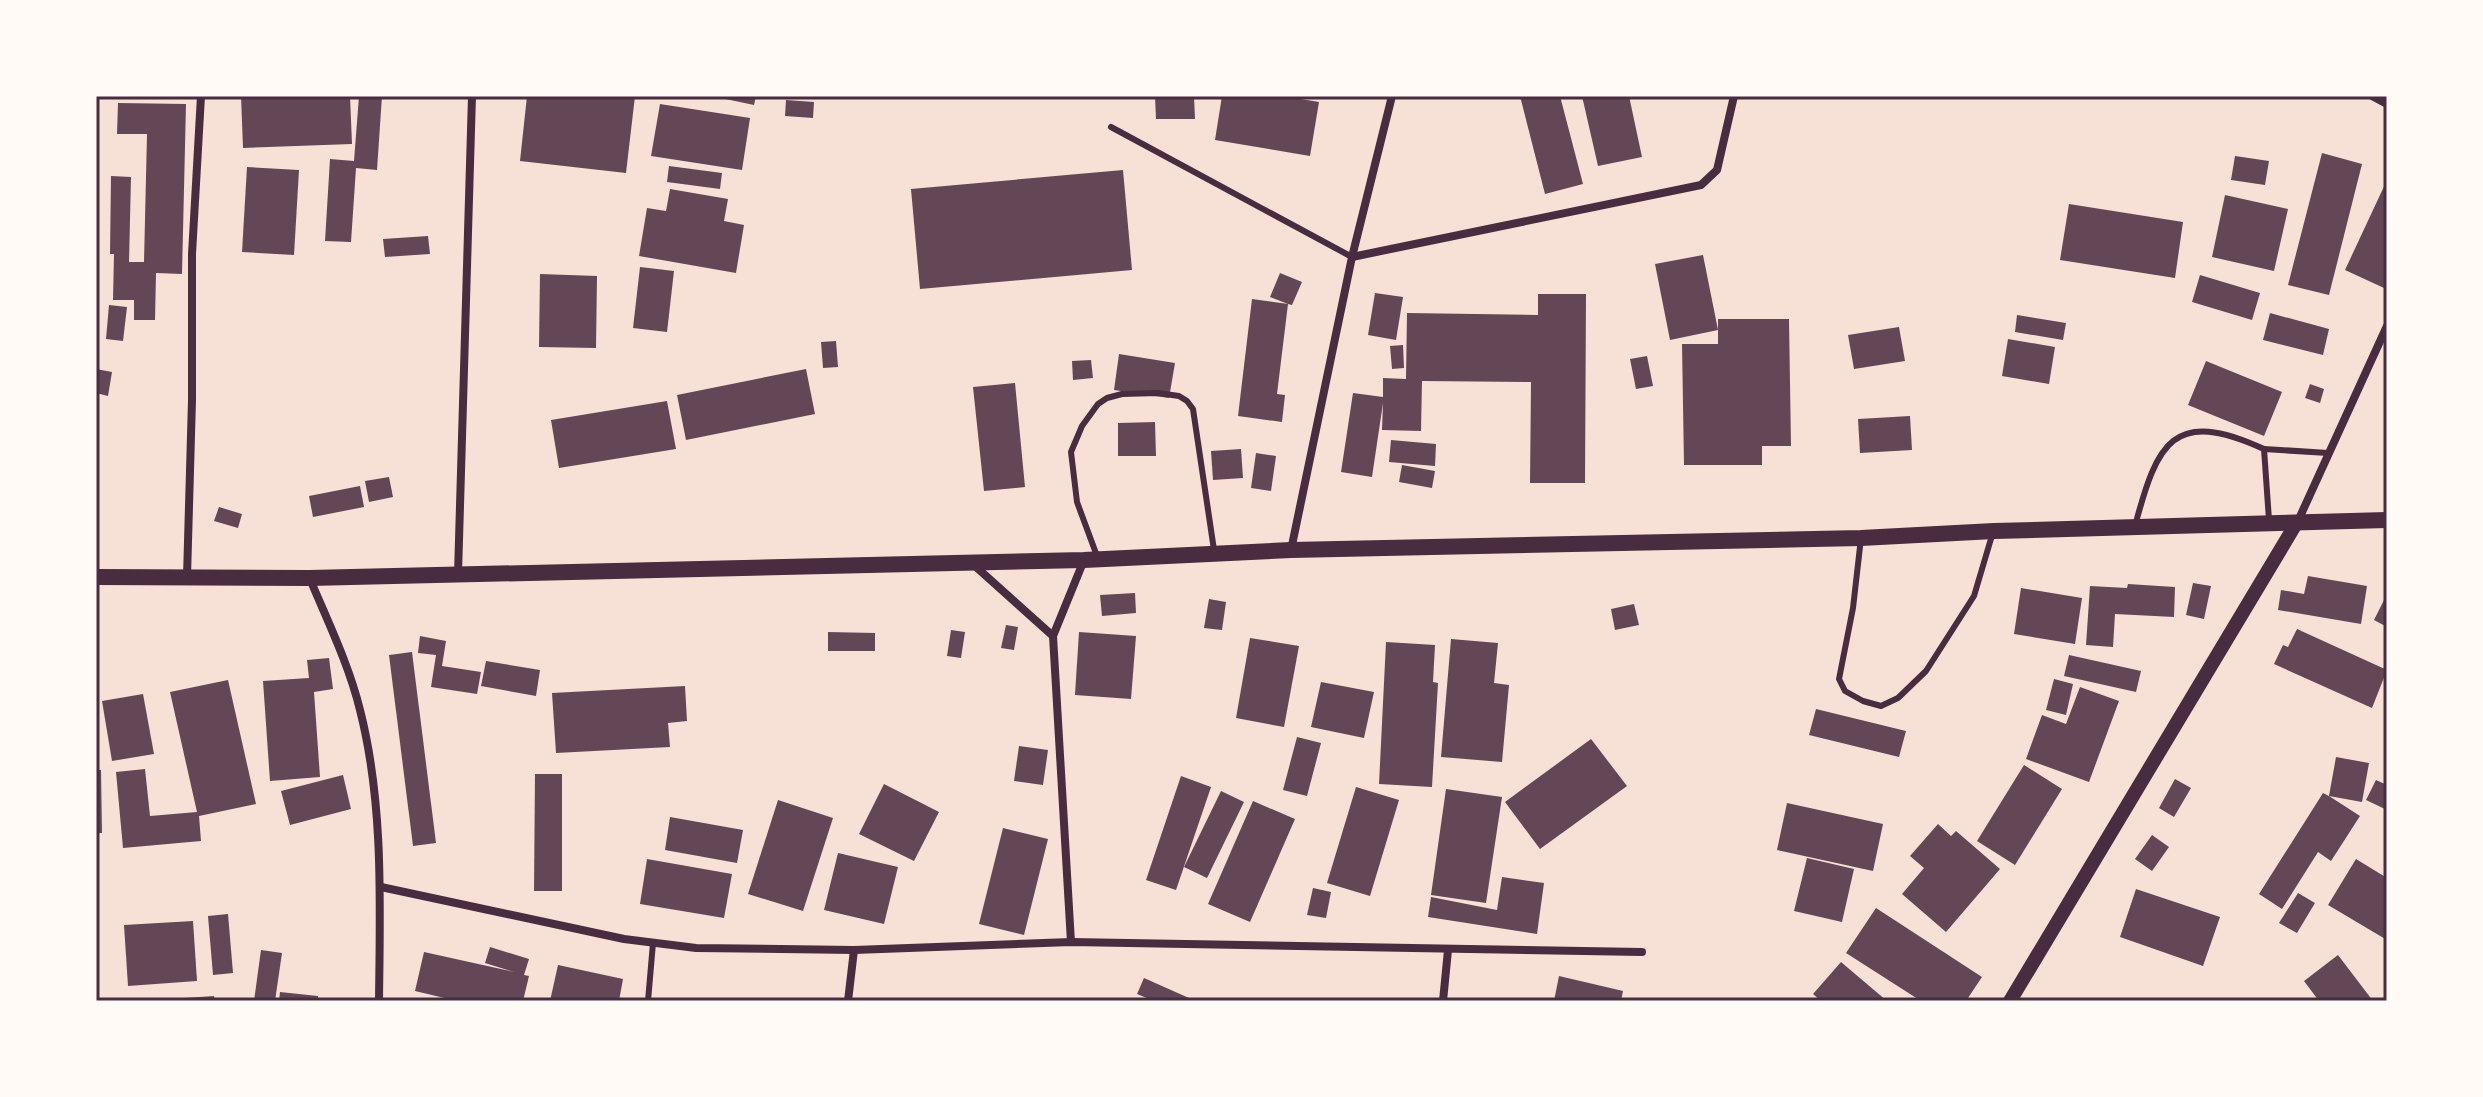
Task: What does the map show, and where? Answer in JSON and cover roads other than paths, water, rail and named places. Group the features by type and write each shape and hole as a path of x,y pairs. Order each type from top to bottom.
{"main road":[{"path":"96,577 458,575 1091,559 1291,550 1861,538 2135,526 2387,520"}],"street":[{"path":"187,578 192,254 201,96"},
{"path":"458,575 472,96"},
{"path":"1291,550 1352,257 1392,96"},
{"path":"1352,257 1701,185 1717,170 1734,96"},
{"path":"2372,96 2387,104"},
{"path":"2010,1001 2297,522 2387,326"},
{"path":"1071,942 1053,636 1091,559"},
{"path":"972,562 1053,636"},
{"path":"309,578 342,656 360,709 371,768 381,887 379,1001"},
{"path":"381,887 624,939 696,948 854,950 1071,942 1642,952"},
{"path":"848,1001 854,950"},
{"path":"1443,1001 1448,950"}],"lane":[{"path":"1111,127 1352,257"},
{"path":"1091,559 1091,545 1077,502 1071,452 1082,426 1098,404 1107,398 1138,393 1179,396 1193,409 1214,554"},
{"path":"2135,526 2147,480 2159,457 2185,431 2218,432 2264,449 2328,453"},
{"path":"2264,449 2269,523"},
{"path":"1861,538 1853,608 1839,679 1845,691 1881,706 1898,698 1926,671 1974,596 1994,531"},
{"path":"648,1001 653,943"}]}
